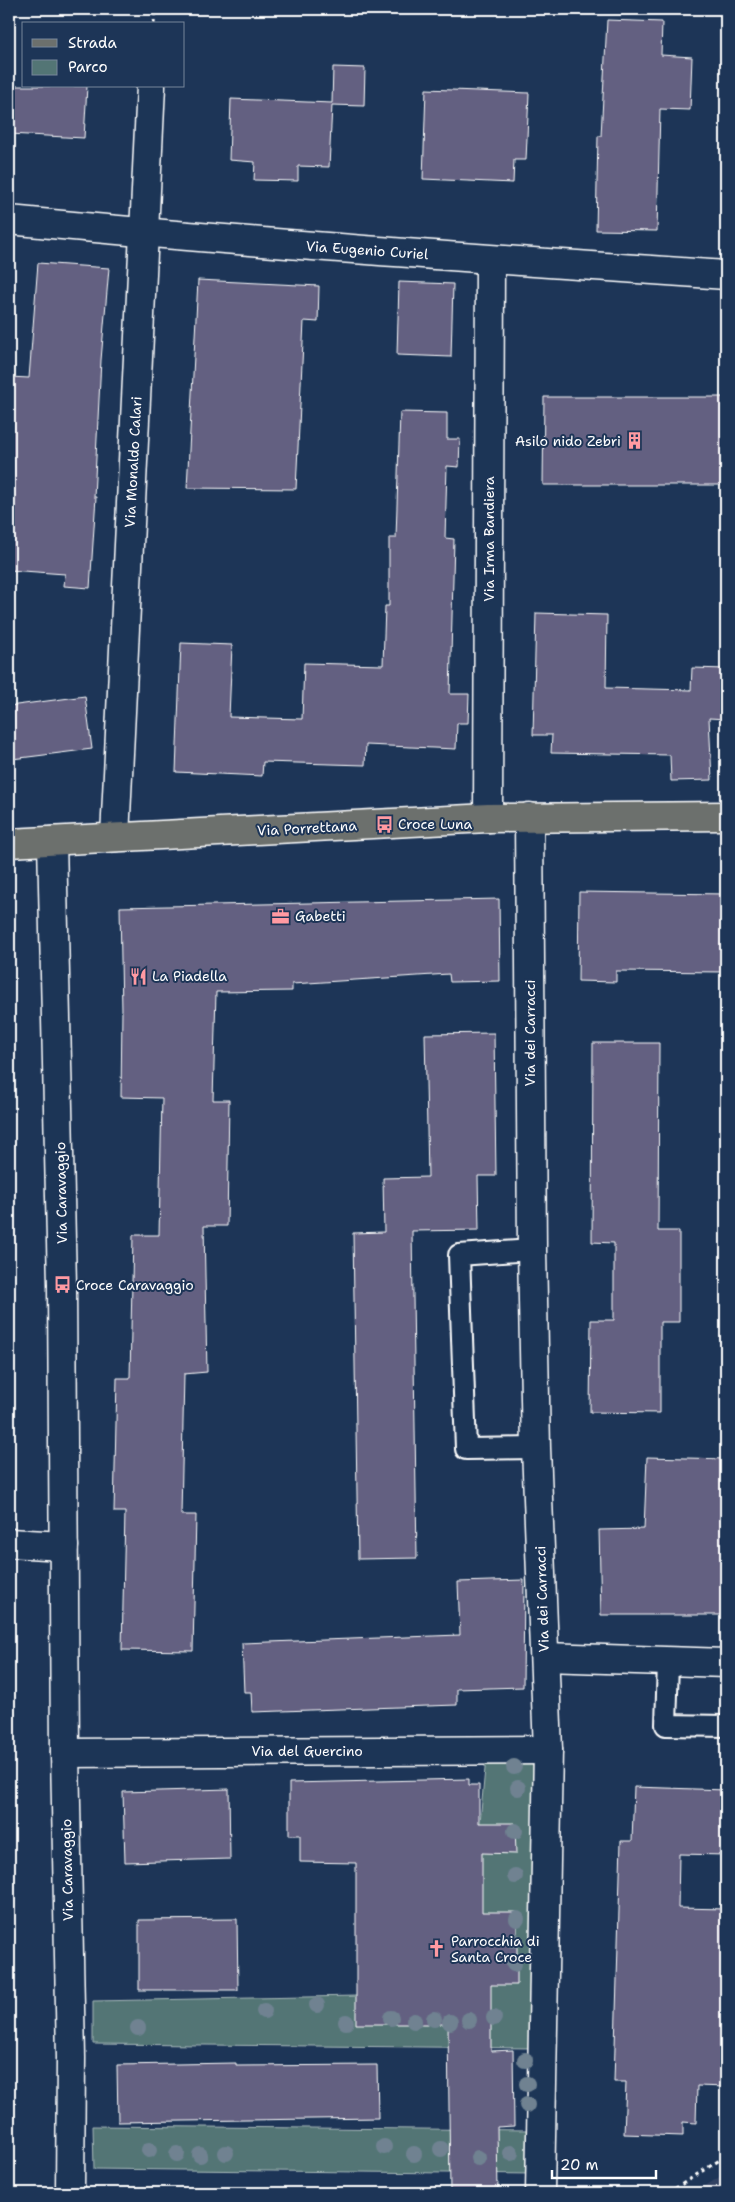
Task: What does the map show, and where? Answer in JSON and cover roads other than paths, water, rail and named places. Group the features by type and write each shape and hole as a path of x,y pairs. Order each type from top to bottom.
{"main road":[{"name":"Via Porrettana","path":"9,843 488,818 726,816"}],"street":[{"name":"Via Monaldo Calari","path":"115,837 151,88"},
{"name":"Via Eugenio Curiel","path":"9,220 145,233 490,260 726,275"},
{"name":"Via Irma Bandiera","path":"488,818 490,260"},
{"name":"Via dei Carracci","path":"529,817 532,1250 536,1448 548,1750 540,2193"},
{"name":"Via Caravaggio","path":"52,841 60,1117 70,2193"},
{"path":"9,1543 64,1546"},
{"path":"545,1657 726,1663"},
{"name":"Via del Guercino","path":"65,1753 548,1750"}],"lane":[{"path":"532,1250 459,1255 466,1449 536,1448"},
{"path":"668,1662 666,1725 726,1726"}],"place":[{"name":"Asilo nido Zebri","path":"635,441"},
{"name":"Croce Luna","path":"384,824"},
{"name":"Gabetti","path":"281,916"},
{"name":"La Piadella","path":"138,976"},
{"name":"Croce Caravaggio","path":"62,1285"},
{"name":"Parrocchia di Santa Croce","path":"437,1949"}]}
